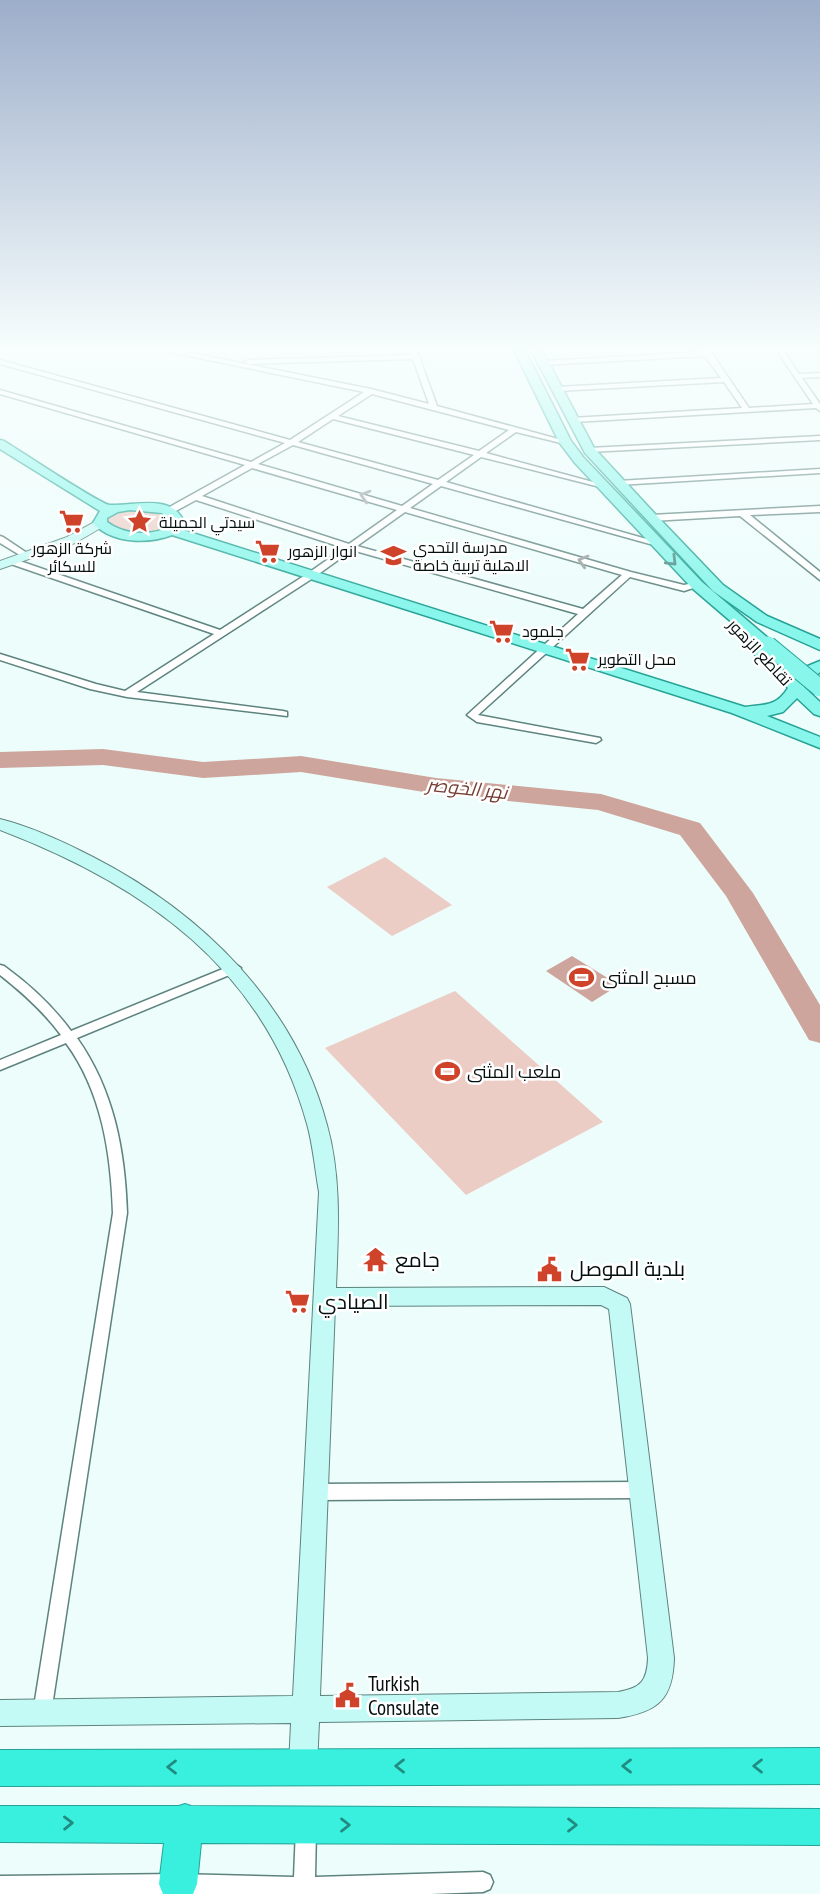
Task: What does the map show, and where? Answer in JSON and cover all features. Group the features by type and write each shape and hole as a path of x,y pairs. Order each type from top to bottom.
{"highway":[{"path":"0,1768 820,1766"},
{"path":"0,1824 185,1822 820,1827"},
{"path":"178,1884 185,1822"}],"main road":[{"path":"562,436 600,485 653,542 775,644 820,688"},
{"path":"582,436 589,450 651,518 705,588 762,619 820,645"},
{"path":"0,444 107,510"},
{"path":"173,531 180,523 169,511 130,506 107,510 99,518 100,523 119,533 143,535 173,531 738,710 820,743"},
{"name":"تقاطع الزهور","path":"705,588 769,663 820,711"},
{"path":"775,644 820,668"},
{"path":"769,663 798,665 820,656"},
{"path":"738,710 760,712 779,708 790,700 803,675 820,668"}],"street":[{"path":"157,436 628,574 684,587 705,588"},
{"path":"262,436 440,482 653,542"},
{"path":"169,511 300,436"},
{"path":"411,436 600,485"},
{"path":"127,694 310,576 505,436"},
{"path":"543,436 565,442"},
{"path":"589,450 820,438"},
{"path":"618,483 820,471"},
{"path":"195,497 350,547 586,613"},
{"path":"651,518 820,509"},
{"path":"741,512 820,577"},
{"path":"71,540 100,523"},
{"path":"5,563 71,540 119,533"},
{"path":"0,539 26,555"},
{"path":"5,563 221,633"},
{"path":"596,740 477,719 472,715 628,574"},
{"path":"0,657 84,685 127,694 283,714"},
{"path":"0,824 59,846 112,873 180,920 235,968 267,1010 294,1059 322,1138 329,1192 326,1297 303,1766"},
{"path":"0,1065 235,968"},
{"path":"0,969 41,1003 69,1036 92,1072 108,1112 119,1157 120,1213 42,1713"},
{"path":"0,1713 618,1705 639,1702 653,1694 661,1678 661,1658 639,1490 620,1309 615,1300 604,1296 326,1297"},
{"path":"316,1492 639,1490"},
{"path":"305,1891 306,1825"},
{"path":"0,1886 178,1884 305,1891 482,1882"}],"shaded area":[{"path":"137,510 159,514 168,523 162,528 145,533 127,531 104,520 110,514"},
{"path":"385,857 452,905 392,936 327,887"},
{"name":"مسبح المثنى","path":"572,956 619,985 592,1002 546,971"},
{"name":"ملعب المثنى","path":"455,991 603,1122 466,1195 325,1048"}],"waterway":[{"name":"نهر الخوصر","path":"0,760 103,757 203,770 301,764 436,786 601,802 690,829 739,893 820,1032"}],"place":[{"name":"شركة الزهور للسكائر","path":"72,522"},
{"name":"سيدتي الجميلة","path":"139,522"},
{"name":"انوار الزهور","path":"268,551"},
{"name":"مدرسة التحدي الاهلية تربية خاصة","path":"393,556"},
{"name":"جلمود","path":"502,631"},
{"name":"محل التطوير","path":"578,659"},
{"name":"مسبح المثنى","path":"582,978"},
{"name":"ملعب المثنى","path":"447,1072"},
{"name":"جامع","path":"375,1260"},
{"name":"بلدية الموصل","path":"550,1269"},
{"name":"الصيادي","path":"298,1302"},
{"name":"Turkish Consulate","path":"348,1696"}]}
